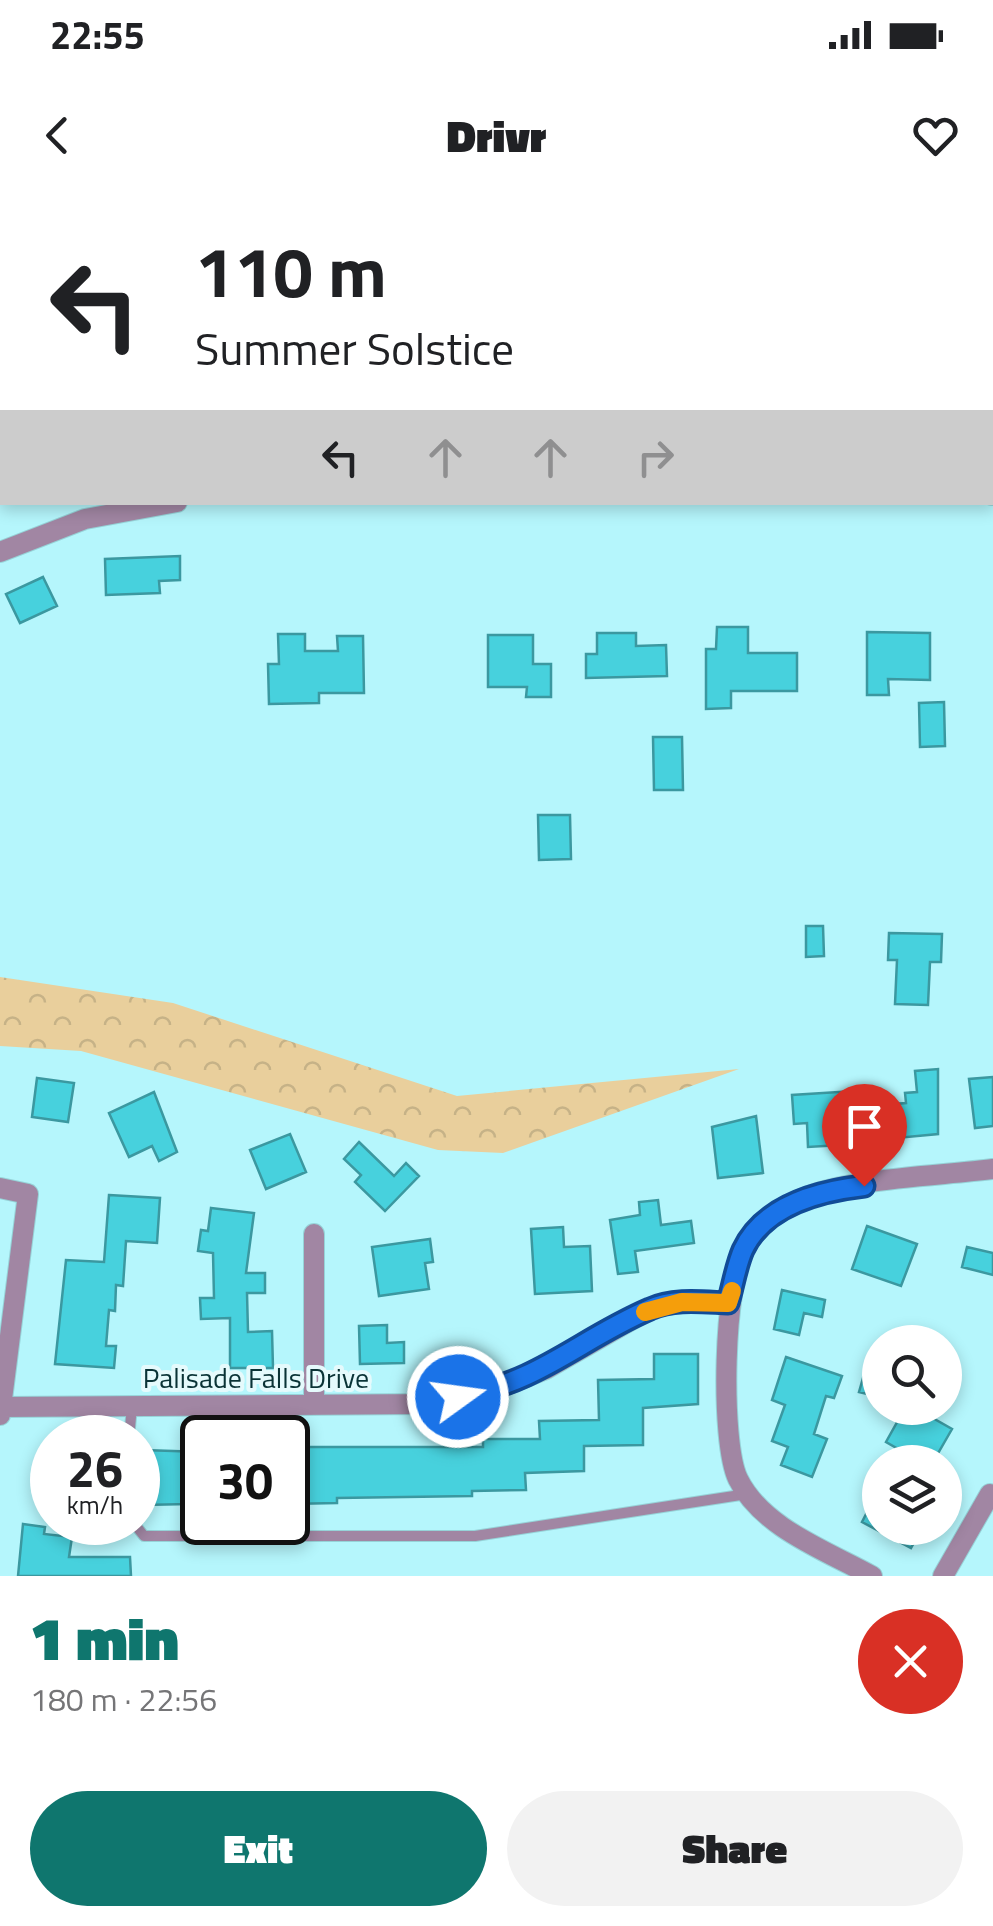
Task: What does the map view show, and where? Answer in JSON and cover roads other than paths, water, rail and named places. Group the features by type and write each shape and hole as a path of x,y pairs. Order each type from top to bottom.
{"street":[{"path":"0,552 85,518 160,505"},
{"path":"872,1576 775,1522 738,1479 729,1449 728,1303 744,1248 770,1219 798,1200 832,1190 993,1169"},
{"path":"0,1188 28,1194 0,1416"},
{"path":"314,1234 314,1405"},
{"name":"Palisade Falls Drive","path":"1,1406 423,1404 493,1390 546,1369 652,1308 682,1302 728,1303"},
{"path":"943,1576 990,1494"}],"lane":[{"path":"131,1415 132,1406"},
{"path":"160,1536 476,1536 749,1494"}]}
